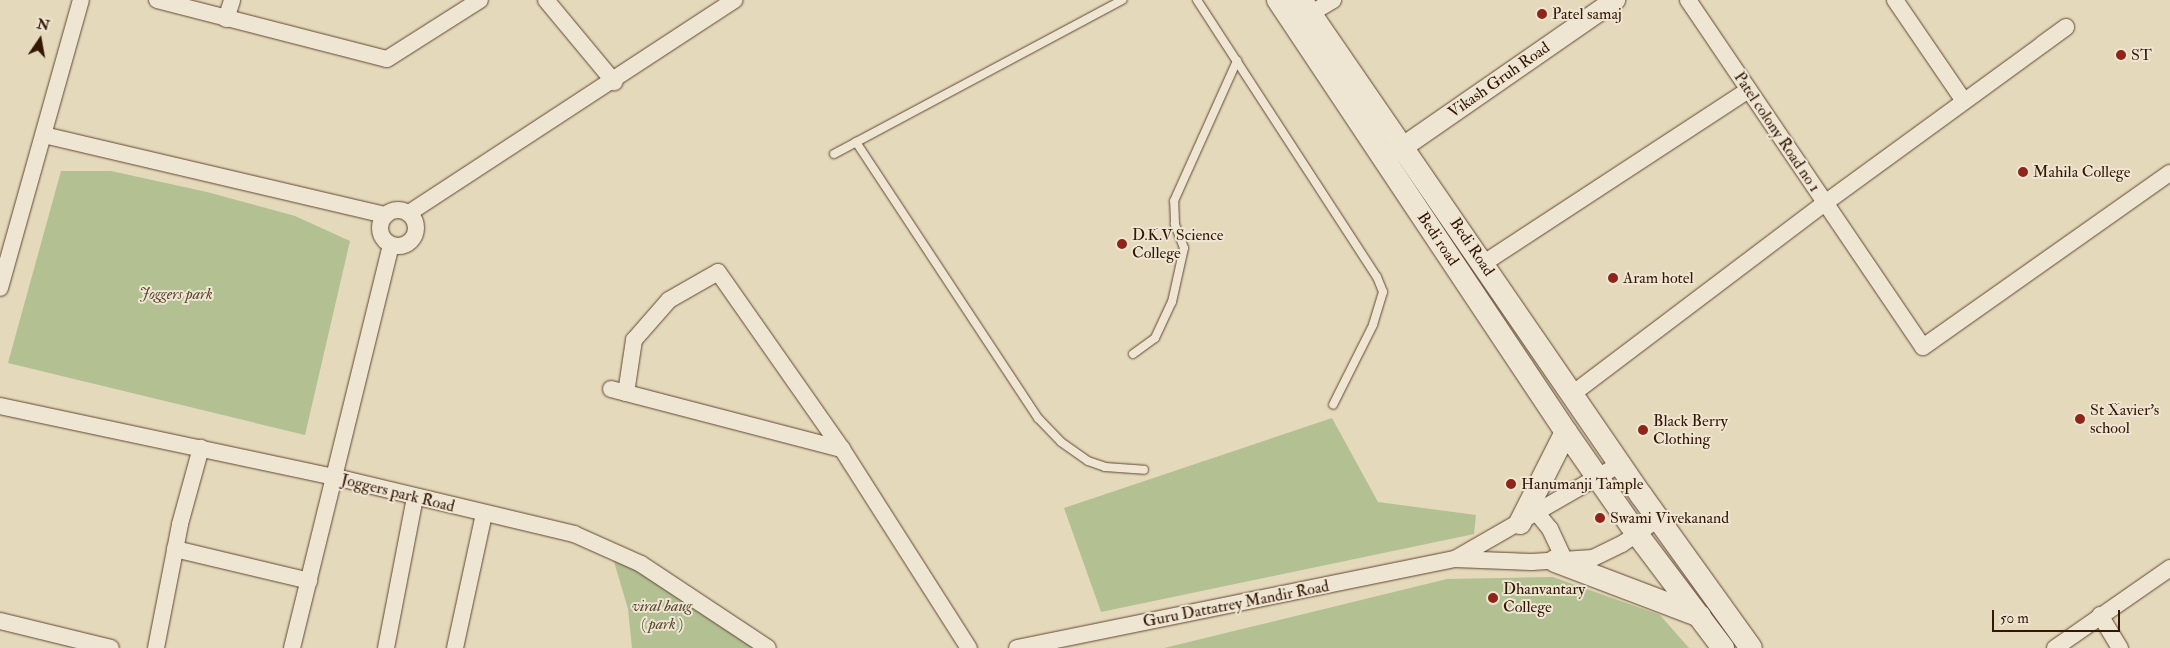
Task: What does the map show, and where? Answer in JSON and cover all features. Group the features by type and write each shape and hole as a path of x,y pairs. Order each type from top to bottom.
{"main road":[{"name":"Bedi road","path":"1278,0 1566,432 1637,534 1723,648"},
{"name":"Bedi Road","path":"1306,7 1484,263 1571,395 1751,648"},
{"path":"1529,518 1566,432"},
{"path":"1560,561 1701,617"}],"street":[{"path":"0,288 82,0"},
{"path":"157,0 387,59 480,0"},
{"path":"226,19 232,0"},
{"path":"546,0 614,82"},
{"path":"1306,7 1333,0"},
{"name":"Vikash Gruh Road","path":"1384,160 1615,0"},
{"name":"Patel colony Road no 1","path":"1688,0 1923,347 2170,173"},
{"path":"1895,0 1964,101"},
{"path":"409,213 614,82 728,2"},
{"path":"1571,395 1825,202 2043,44"},
{"path":"1484,263 1748,90"},
{"path":"44,135 386,215 397,210 409,213 416,223 416,235 408,244 391,246"},
{"path":"386,215 380,232 391,246"},
{"path":"292,648 391,246"},
{"path":"842,449 619,391 634,340 669,300 718,272 842,449 969,648"},
{"name":"Joggers park Road","path":"0,406 335,477 415,498 574,534 610,548 704,603 768,648"},
{"path":"156,648 175,549 201,448"},
{"name":"Guru Dattatrey Mandir Road","path":"1455,559 1620,464"},
{"path":"386,648 415,498"},
{"path":"455,648 484,514"},
{"path":"1529,518 1550,529 1560,561"},
{"name":"Guru Dattatrey Mandir Road","path":"1017,648 1455,559 1560,561 1592,558 1637,534 1658,519"},
{"path":"175,549 309,581"},
{"path":"2059,647 2100,615 2170,568"},
{"path":"2100,615 2120,648"},
{"path":"0,621 51,642 111,648"}],"lane":[{"path":"834,154 1123,0"},
{"path":"1197,0 1378,276 1383,292 1373,324 1333,405"},
{"path":"1133,354 1155,338 1172,302 1184,248 1175,224 1174,201 1237,61"},
{"path":"856,142 1038,418 1061,442 1088,461 1105,467 1144,470"}],"green space":[{"name":"Joggers park","path":"61,171 111,171 207,192 295,216 350,241 305,435 8,363"},
{"path":"1332,418 1378,502 1476,515 1474,534 1101,612 1064,508"},
{"name":"viral baug ( park )","path":"610,548 755,648 632,648 628,609"},
{"name":"Dhanvantary College","path":"1553,577 1660,615 1689,648 1164,648 1447,579"}],"place":[{"name":"Patel samaj","path":"1542,14"},
{"name":"ST","path":"2121,55"},
{"name":"Mahila College","path":"2023,172"},
{"name":"D.K.V Science College","path":"1122,244"},
{"name":"Aram hotel","path":"1613,278"},
{"name":"St Xavier's school","path":"2080,419"},
{"name":"Black Berry Clothing","path":"1643,430"},
{"name":"Hanumanji Tample","path":"1511,484"},
{"name":"Swami Vivekanand","path":"1600,518"},
{"name":"Dhanvantary College","path":"1493,598"}]}
